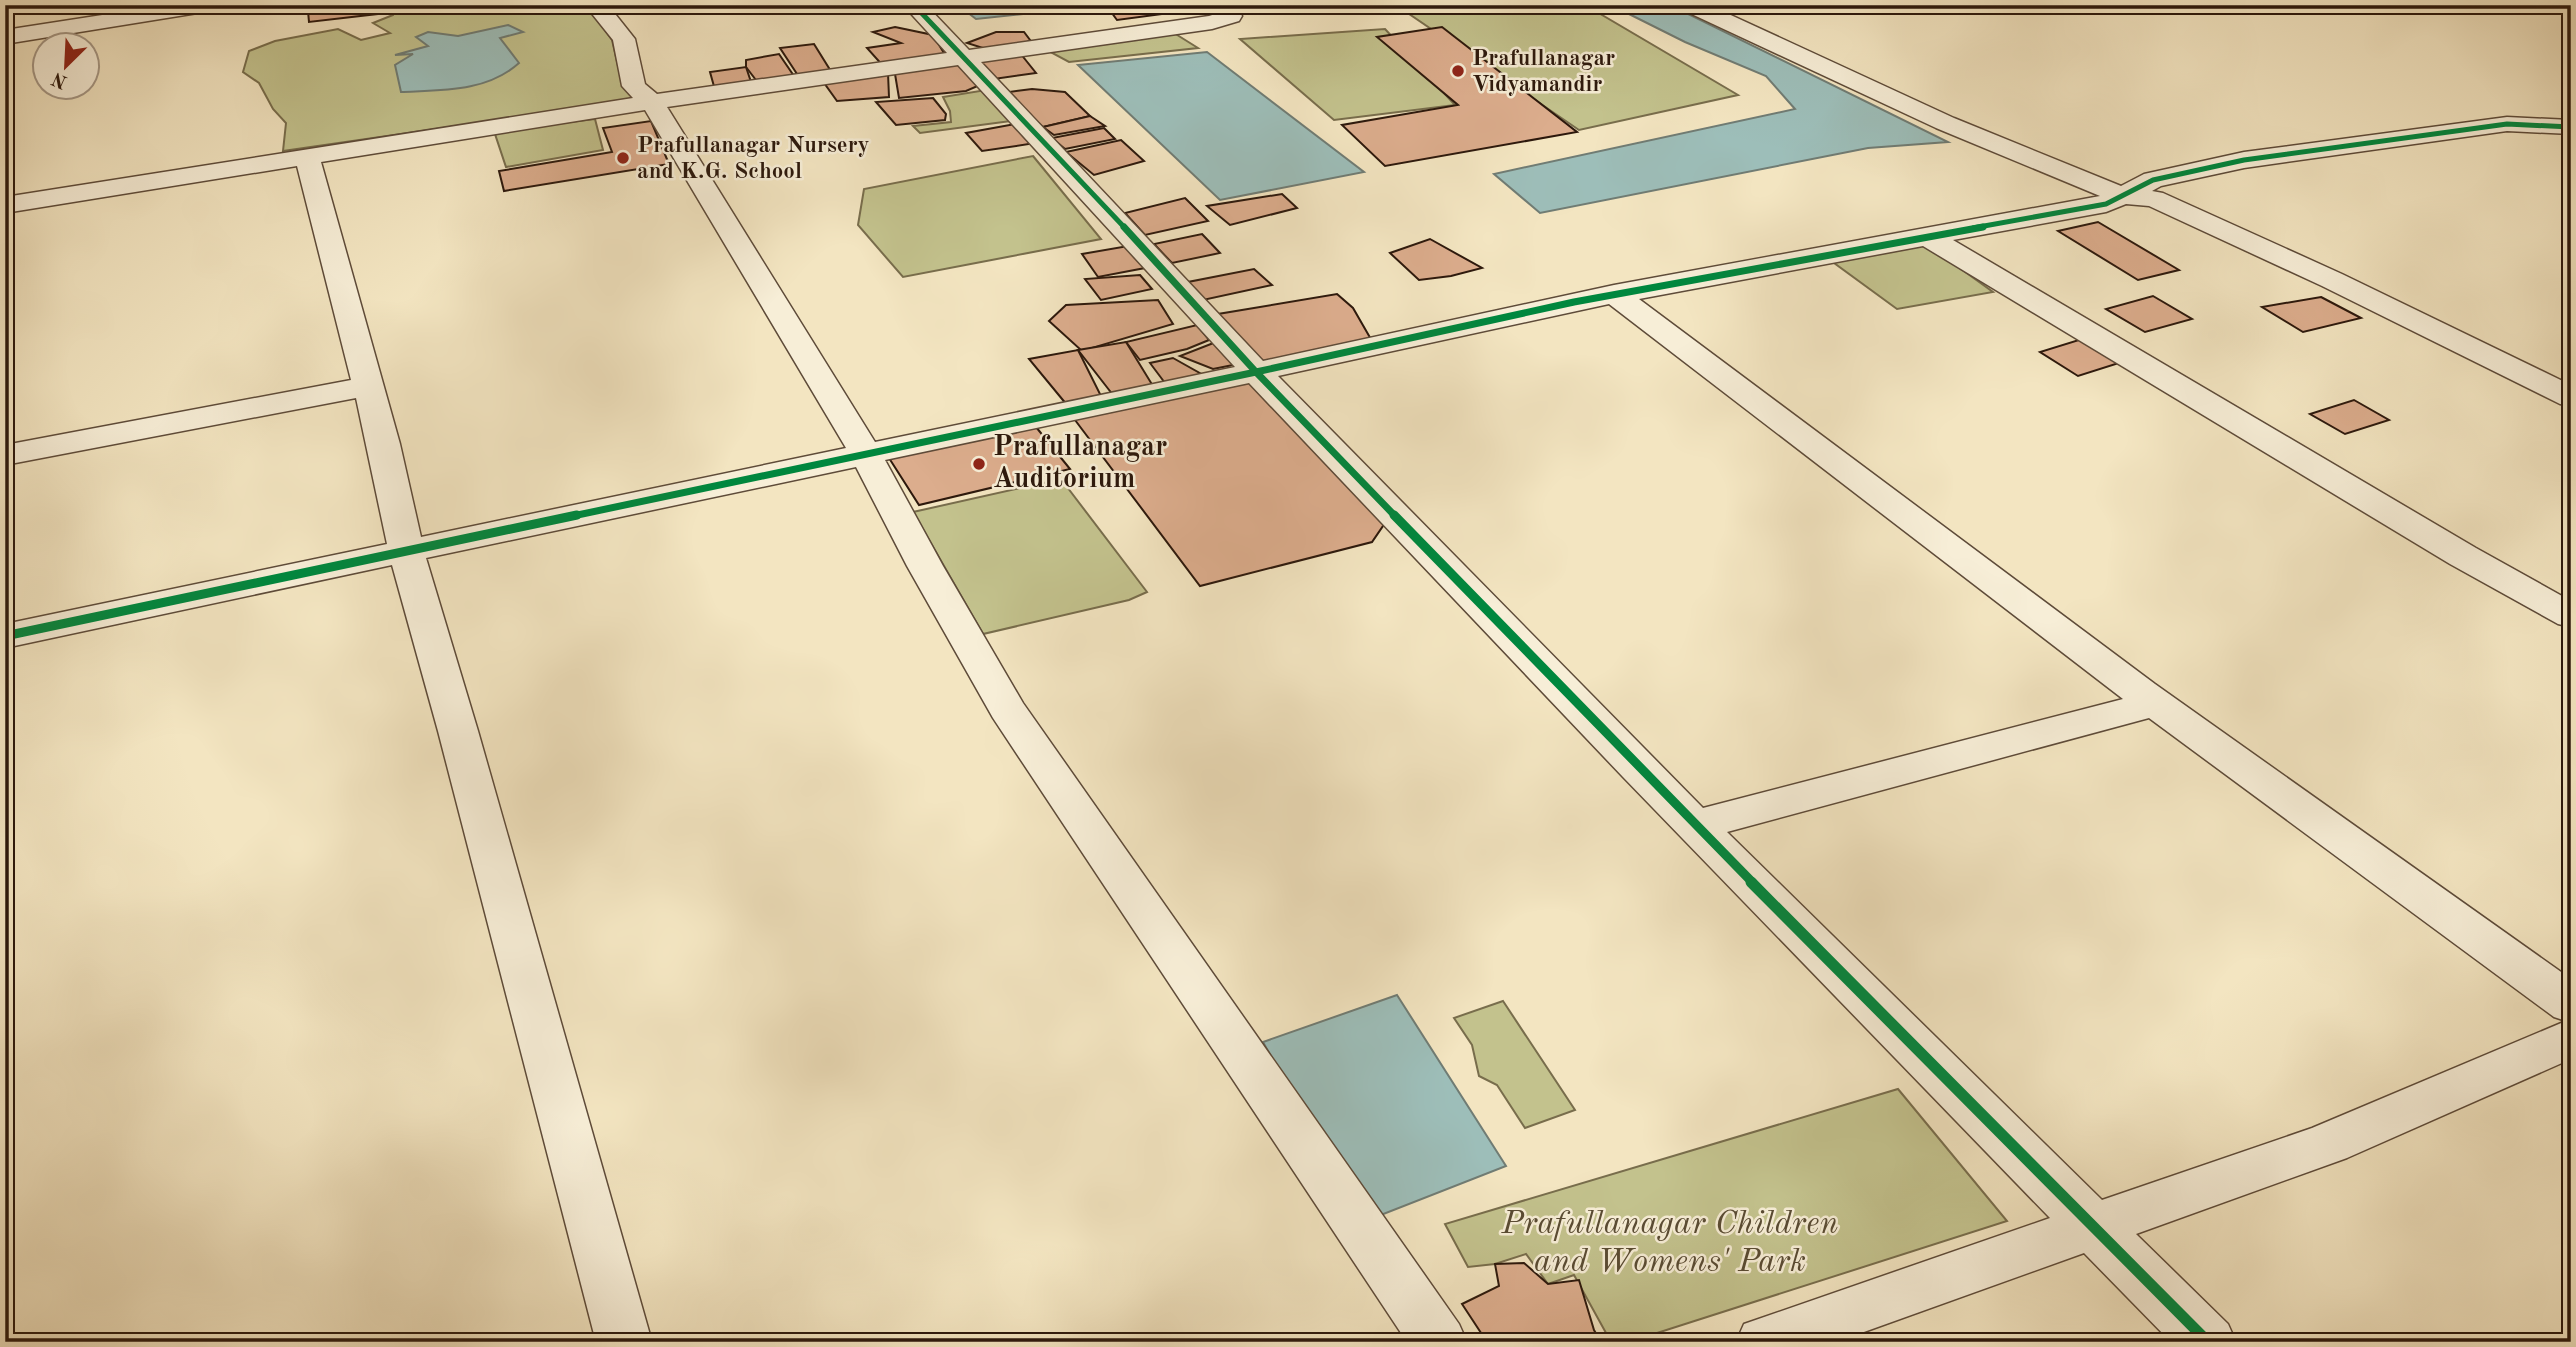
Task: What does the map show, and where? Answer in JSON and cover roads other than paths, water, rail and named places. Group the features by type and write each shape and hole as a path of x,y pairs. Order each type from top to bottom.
{"street":[{"path":"5,37 210,5"},
{"path":"596,5 624,39 634,86 652,102 865,453 925,566 1007,709 1439,1342"},
{"path":"914,5 1139,243 1256,372 1696,825 2208,1342"},
{"path":"5,205 652,102 1212,22 1231,16 1217,5"},
{"path":"1691,5 1945,123 2122,196 2154,199 2332,280 2571,397"},
{"path":"5,636 1614,294 2105,204 2153,180 2244,160 2507,124 2571,127"},
{"path":"307,157 369,386 406,551 458,731 624,1342"},
{"path":"1926,236 2463,556 2571,616"},
{"path":"1614,294 2156,704 2571,1004"},
{"path":"5,455 369,386"},
{"path":"1696,825 2156,704"},
{"path":"1763,1342 2329,1143 2571,1038"}],"water":[{"path":"958,5 1110,5 976,19"},
{"path":"1611,5 1670,5 1948,142 1868,148 1540,213 1494,174 1795,109 1766,76 1685,42"},
{"path":"508,25 523,32 500,38 519,63 506,72 463,88 401,92 395,65 413,54 395,55 428,46 416,37 428,32 458,36"},
{"path":"1207,52 1364,172 1220,200 1078,65"},
{"path":"1397,995 1506,1166 1363,1222 1263,1042"}],"place":[{"name":"Prafullanagar Vidyamandir","path":"1458,71"},
{"name":"Prafullanagar Nursery and K.G. School","path":"623,158"},
{"name":"Prafullanagar Auditorium","path":"979,464"}],"park label":[{"name":"Prafullanagar Children and Womens' Park","path":"1670,1243"}]}
